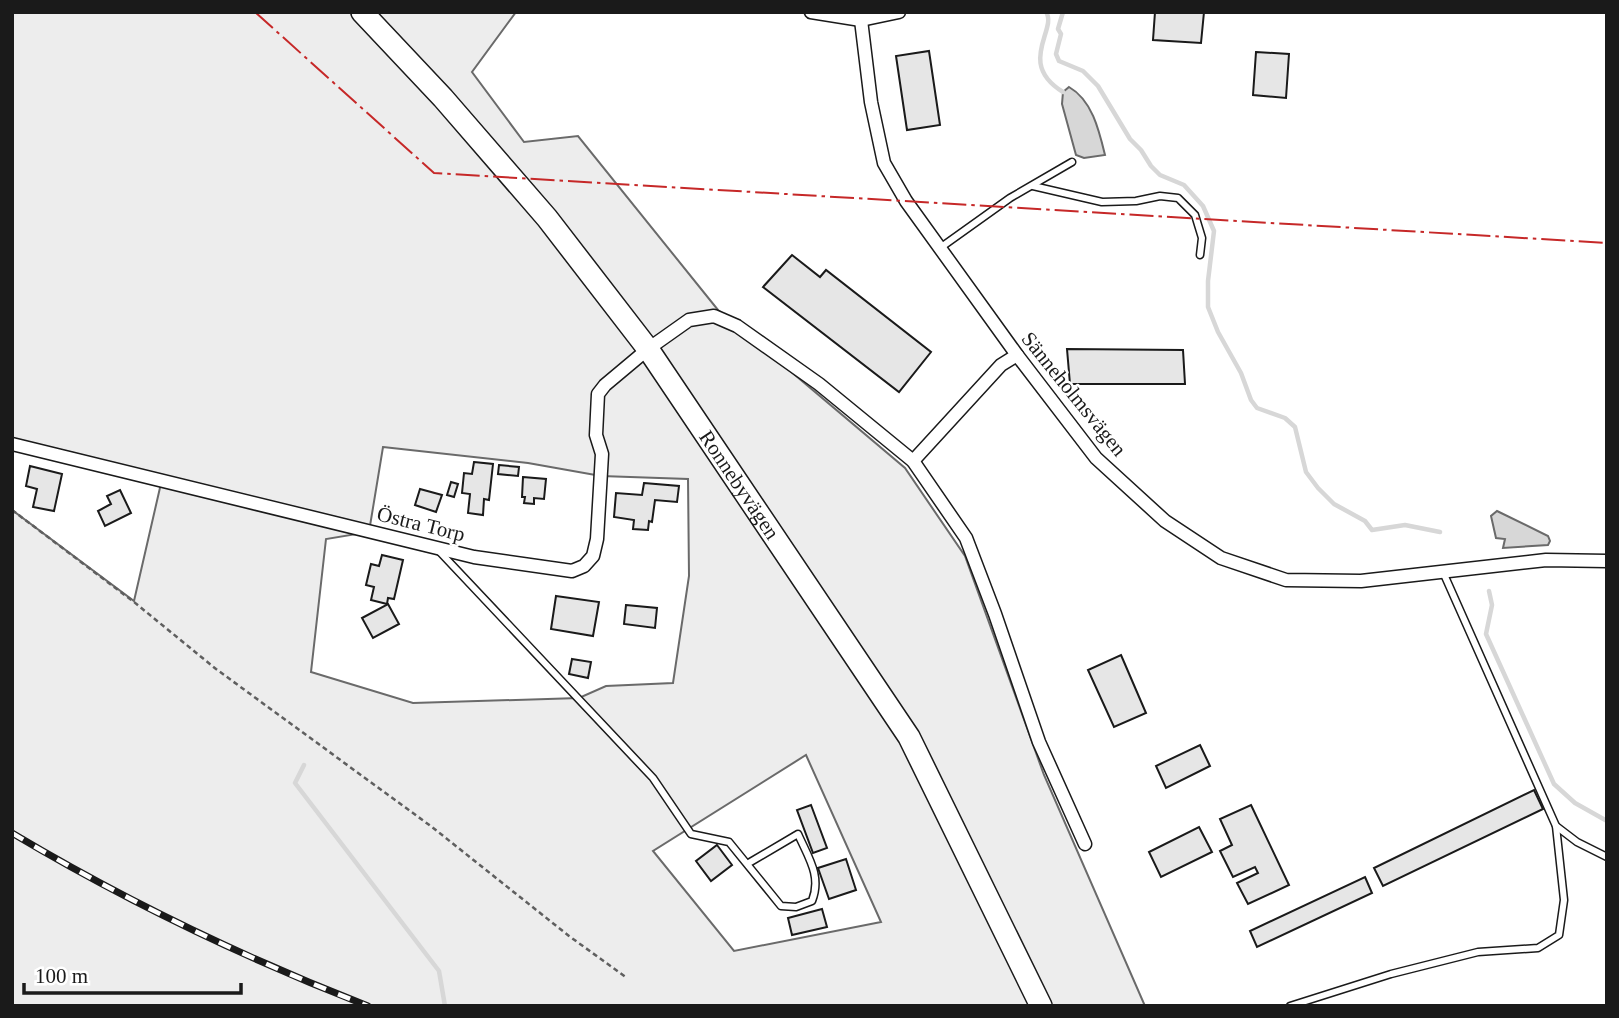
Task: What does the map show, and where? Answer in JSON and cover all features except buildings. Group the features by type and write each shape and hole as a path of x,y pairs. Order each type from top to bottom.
{"main road":[{"name":"Ronnebyvägen","path":"362,12 443,98 547,218 648,349 909,737 1041,1006"}],"street":[{"path":"811,12 860,20 899,12"},
{"name":"Sänneholmsvägen","path":"860,20 871,102 884,163 906,201 1017,355 1096,458 1165,521 1222,558 1286,580 1361,580 1546,560 1607,561"},
{"name":"Östra Torp","path":"12,444 474,557 572,571 583,566 593,556 597,539 602,454 596,435 598,394 648,349 689,320 714,316 737,326 818,384 913,461 967,538 1039,743 1085,844"},
{"path":"913,461 1001,365 1017,355"}],"lane":[{"path":"940,248 1010,198 1072,162"},
{"path":"1033,186 1102,202 1136,201 1160,196 1178,198 1195,215 1202,238 1200,255"},
{"path":"436,547 653,778 691,834 729,842 781,906 796,907 812,901 817,887 814,870 798,834 747,864"},
{"path":"1290,1006 1391,974 1478,952 1538,947 1559,935 1564,900 1556,826 1443,572"},
{"path":"1556,826 1577,842 1607,857"}],"path":[{"path":"12,510 134,602 216,669 432,827 569,936 627,978"}],"shaded area":[{"path":"12,12 516,12 472,72 524,142 578,136 718,310 905,468 965,556 1044,775 1145,1006 12,1006 12,510 134,601 162,479 12,444","holes":["383,447 528,463 601,476 688,479 689,576 673,683 606,686 579,698 413,703 311,672 326,539 369,532","806,755 881,922 734,951 653,851"]},
{"path":"1069,87 1089,108 1105,155 1084,158 1076,155 1062,104 1063,92"},
{"path":"1497,511 1548,536 1548,545 1503,548 1505,539 1496,538 1491,516"}],"waterway":[{"path":"1046,12 1047,28 1040,58 1042,70 1049,81 1063,92"},
{"path":"1063,12 1058,29 1061,34 1056,54 1059,61 1083,71 1098,86 1130,139 1151,166 1160,175 1184,185 1203,206 1214,231 1208,307 1218,332 1241,373 1251,400 1257,408 1285,418 1295,427 1306,472 1334,504 1365,521 1372,530 1405,525 1440,532"},
{"path":"1489,591 1492,605 1486,634 1554,784 1575,803 1607,821"},
{"path":"304,765 295,783 439,971 445,1006"}],"railway":[{"path":"12,833 98,882 187,927 368,1006"}],"power":[{"path":"255,12 434,173 1607,243"}]}
